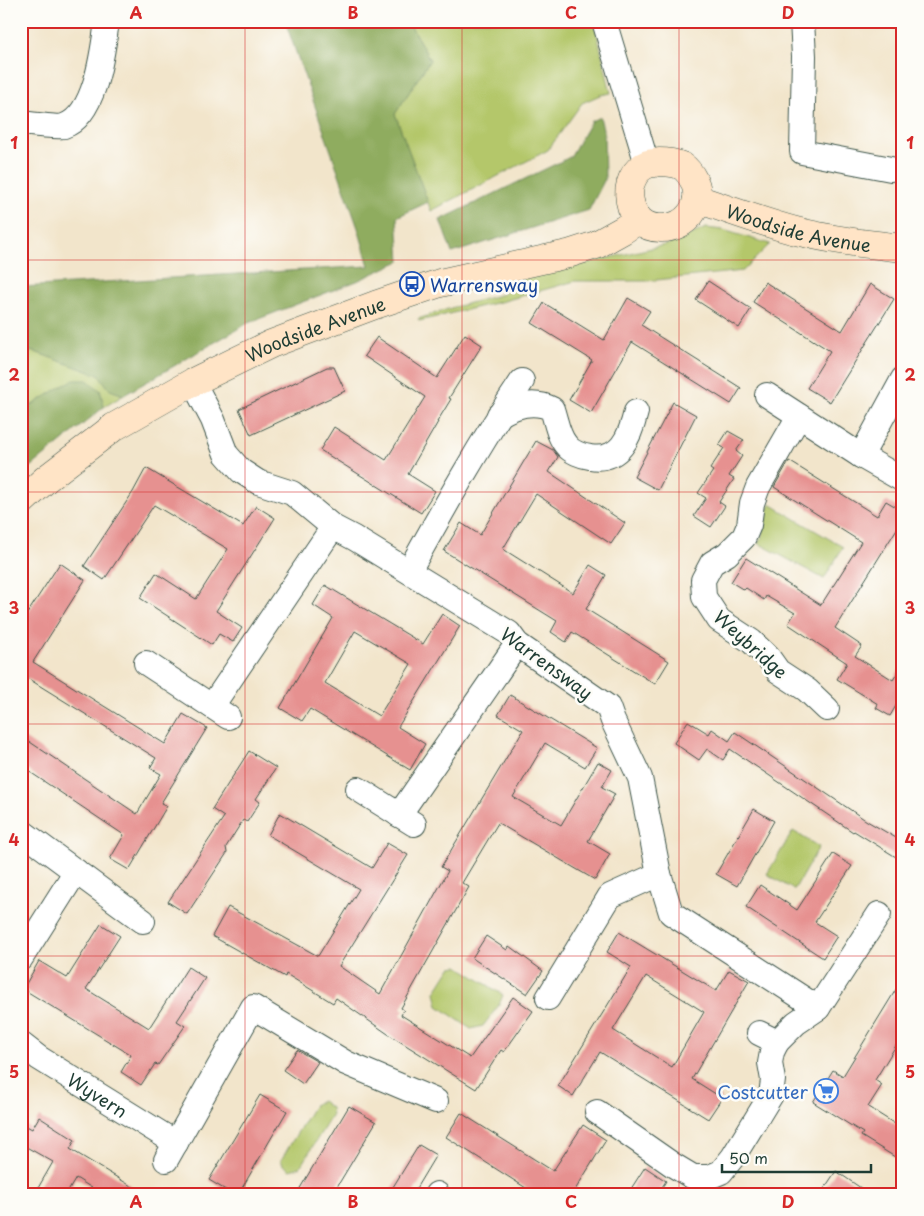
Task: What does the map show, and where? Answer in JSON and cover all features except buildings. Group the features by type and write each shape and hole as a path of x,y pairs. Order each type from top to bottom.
{"street":[{"path":"21,123 64,126 78,116 93,93 107,21"},
{"path":"604,21 647,164"},
{"path":"802,21 804,56 802,152 891,169"},
{"path":"669,162 682,166 689,172 695,184 697,198 694,211 686,221 678,226 660,229 651,227 638,220 632,210 629,196 630,184 637,172 647,164 669,162"},
{"name":"Woodside Avenue","path":"697,198 797,231 848,242 903,248"},
{"name":"Woodside Avenue","path":"21,502 46,479 114,426 193,382 271,344 375,305 450,281 568,254 596,245 638,220"},
{"path":"861,456 903,380"},
{"path":"409,571 456,486 522,381"},
{"name":"Warrensway","path":"193,382 226,454 241,471 258,482 292,493 333,527 409,571 509,633 518,644 608,707 640,778 659,874 671,913 818,1008"},
{"path":"767,394 861,456 903,480"},
{"path":"499,415 512,407 543,404 552,409 566,447 581,455 599,458 612,455 621,448 632,430 636,412"},
{"name":"Weybridge","path":"799,416 758,487 752,503 749,525 744,537 726,554 712,563 703,580 704,597 718,620 751,641 768,656 778,670 807,690 827,709"},
{"path":"146,663 220,711 333,527"},
{"path":"358,789 406,819 518,644"},
{"path":"21,832 143,921"},
{"path":"21,958 76,871"},
{"path":"548,998 610,896 659,874"},
{"path":"596,1112 693,1177 709,1177 721,1172 733,1157 771,1095 773,1080 770,1063 772,1052 768,1037 796,1023 818,1008 879,914"},
{"name":"Wyvern","path":"21,1044 171,1152 253,1007 346,1063 436,1102"}],"green space":[{"path":"285,21 359,21 361,26 373,21 408,21 430,60 395,114 428,202 397,217 400,261 357,281 248,323 124,395 110,390 99,375 35,352 21,350 21,287 369,266 358,228"},
{"path":"408,21 594,21 611,93 600,95 582,103 548,150 431,211 395,114 430,60"},
{"path":"600,117 604,133 605,179 589,210 452,253 440,220 570,157 591,121"},
{"path":"706,228 723,230 770,244 743,271 647,281 575,281 504,301 419,321 418,319 503,294 516,286 517,279 669,244"},
{"path":"21,350 35,352 99,375 111,390 124,395 104,407 100,390 35,404 21,411"},
{"path":"73,380 87,380 100,390 104,407 21,475 21,411"},
{"path":"770,504 843,547 824,579 758,543 762,537"},
{"path":"793,831 819,847 794,890 767,874"},
{"path":"458,966 503,995 499,1005 483,1026 471,1029 438,1006 435,992 451,967"},
{"path":"322,1101 331,1108 332,1115 300,1167 290,1170 283,1165 281,1160 314,1105"}],"place":[{"name":"Warrensway","path":"412,284"},
{"name":"Costcutter","path":"826,1091"}]}
